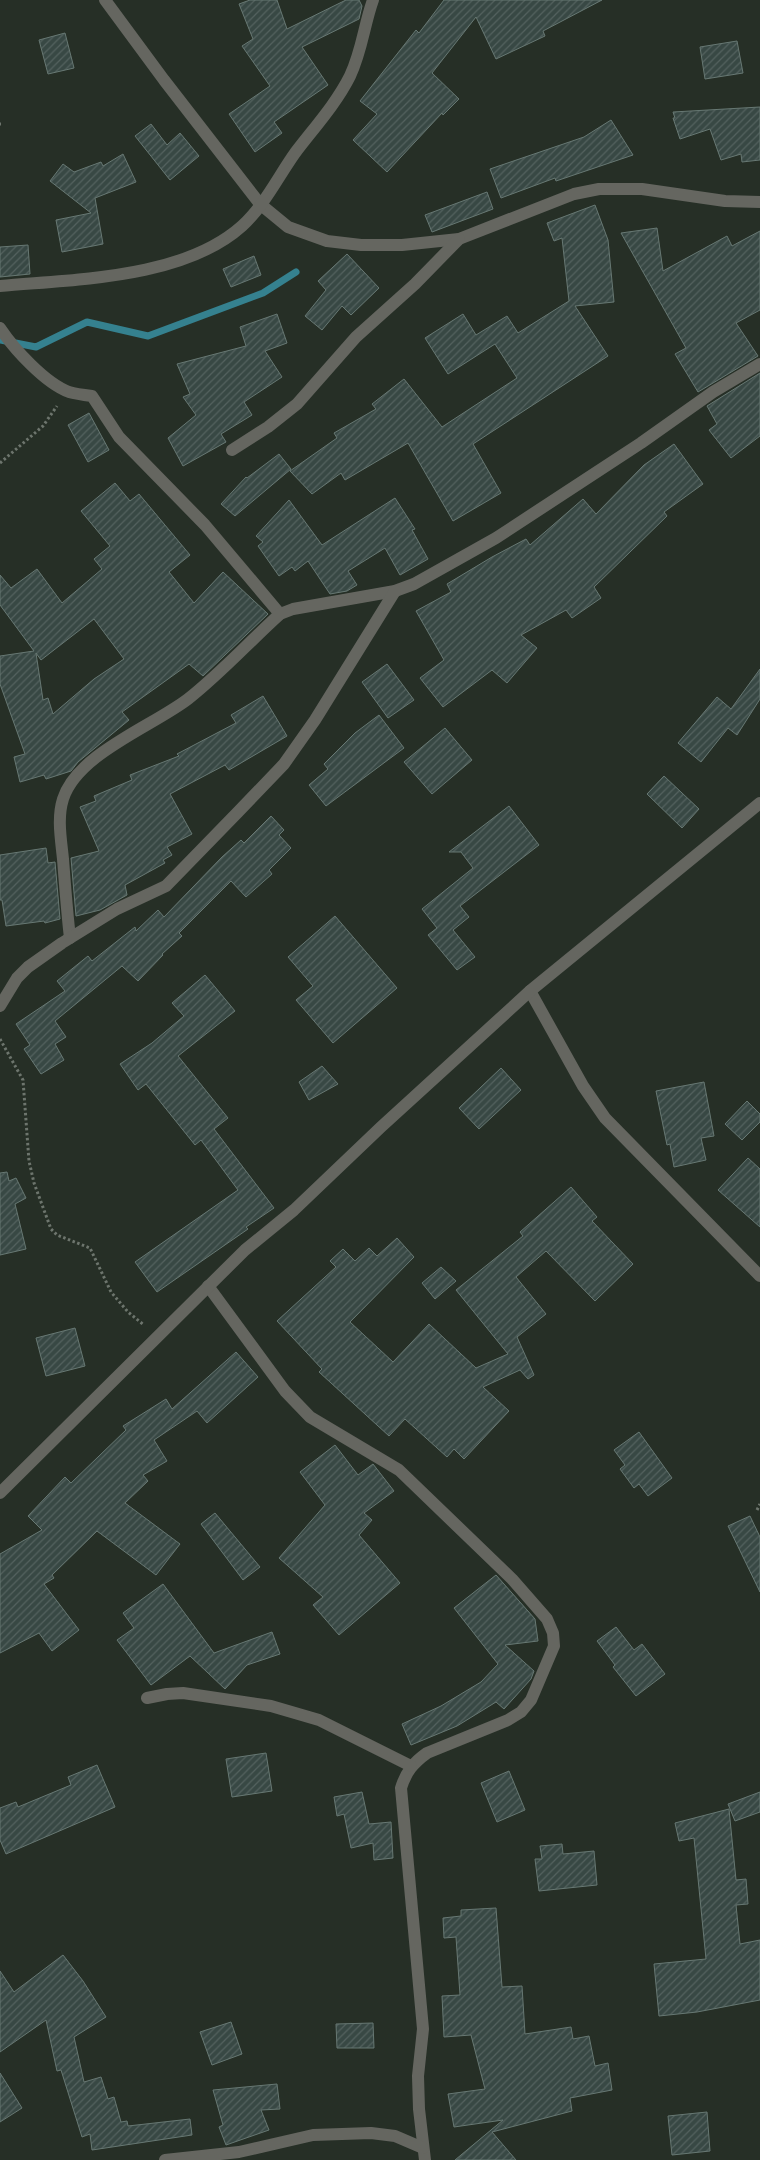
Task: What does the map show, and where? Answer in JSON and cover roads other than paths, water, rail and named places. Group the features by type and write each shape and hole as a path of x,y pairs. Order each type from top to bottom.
{"street":[{"path":"105,0 260,204 288,227 327,240 361,245 386,245 459,239 574,194 599,189 642,189 725,201 760,202"},
{"path":"0,286 94,278 133,272 172,262 205,250 226,239 244,224 260,204 335,101 350,76 362,48 368,14 373,0"},
{"path":"232,450 268,427 297,404 356,338 415,284 459,239"},
{"path":"0,328 9,342 36,370 68,391 92,396 97,401 119,437 205,526 280,614"},
{"path":"70,938 60,825 64,796 84,768 101,753 174,710 280,614 293,608 395,591 414,584 496,538 641,443 713,392 760,364"},
{"path":"0,1006 17,978 28,967 117,909 166,886 284,764 320,713 395,591"},
{"path":"0,1493 245,1250 294,1210 381,1127 530,992 760,803"},
{"path":"530,992 583,1086 606,1118 760,1276"},
{"path":"208,1286 285,1391 310,1417 399,1470 512,1579 547,1619 553,1633 554,1646 531,1700 521,1712 508,1720 427,1753 411,1766 400,1788 423,2029 418,2076 424,2154"},
{"path":"147,1698 183,1693 270,1706 319,1720 411,1766"},
{"path":"165,2160 239,2152 313,2135 370,2134 394,2136 424,2154"}],"waterway":[{"path":"0,340 36,347 87,322 148,336 263,293 296,272"}]}
